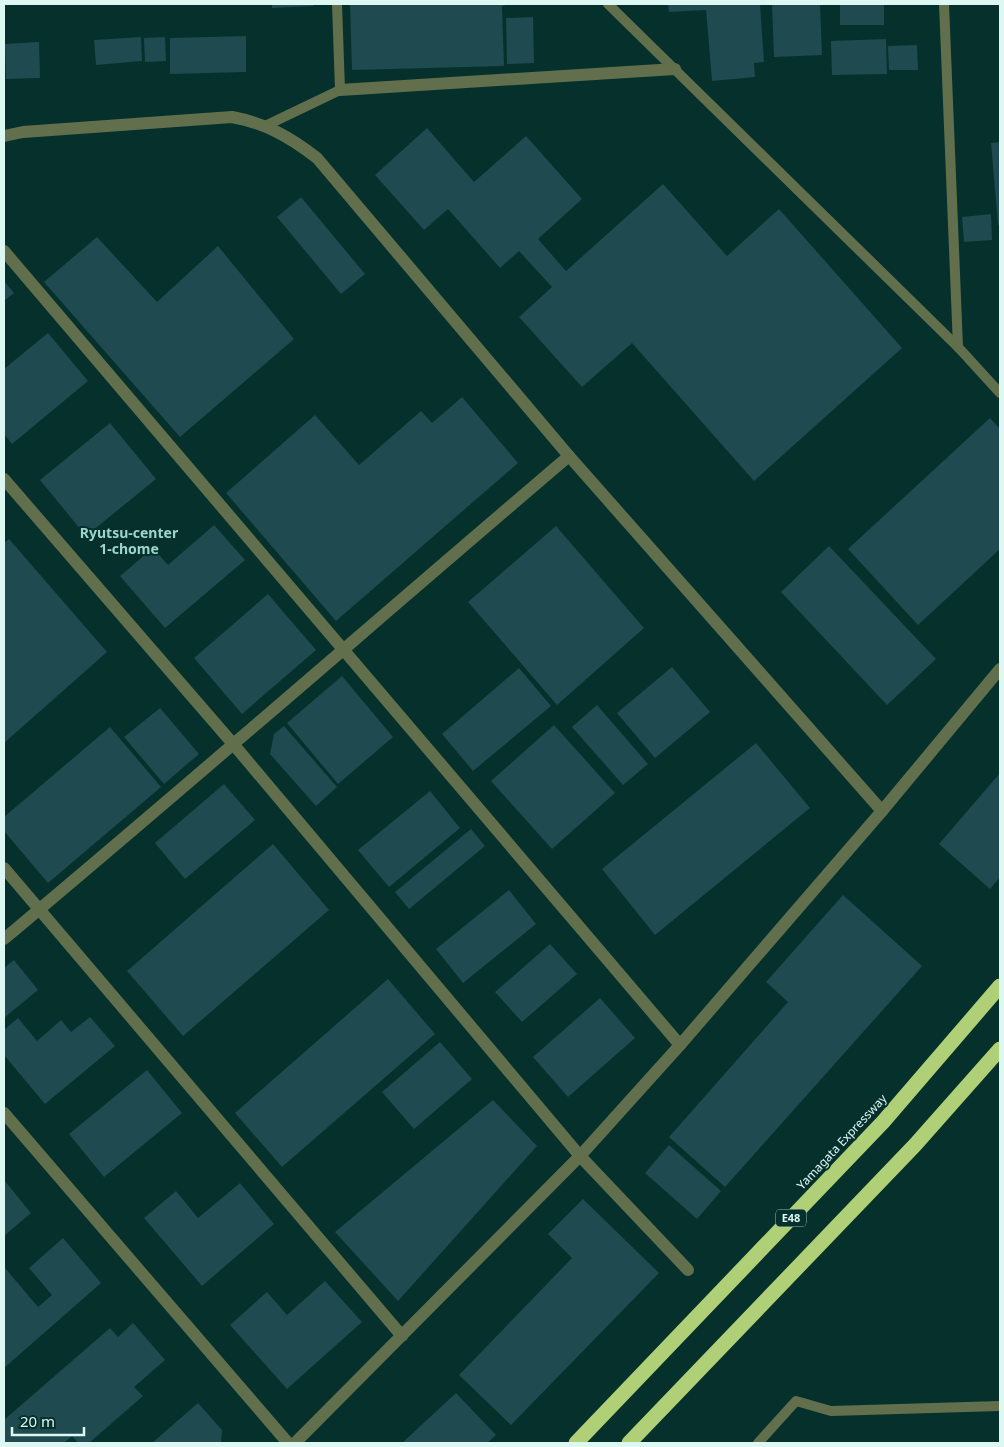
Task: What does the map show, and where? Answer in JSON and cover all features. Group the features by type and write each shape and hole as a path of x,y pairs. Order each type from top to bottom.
{"highway":[{"name":"Yamagata Expressway","path":"576,1443 883,1122 1000,986"},
{"path":"629,1443 915,1145 1000,1049"}],"street":[{"path":"340,90 676,69"},
{"path":"4,136 23,132 100,125 232,117 255,121 298,143 317,158 569,456 882,811"},
{"path":"4,251 680,1045"},
{"path":"4,940 234,745 342,649 569,456"},
{"path":"4,479 234,745 580,1156 688,1270"},
{"path":"295,1443 580,1156 680,1045 998,675"},
{"path":"4,868 402,1336"},
{"path":"4,1113 288,1443"}],"lane":[{"path":"265,126 340,90 337,4"},
{"path":"608,4 958,347 1000,393"},
{"path":"944,4 958,347"},
{"path":"758,1443 796,1401 831,1410 1000,1406"}],"building":[{"path":"272,4 313,4 313,6 272,8"},
{"path":"350,4 510,4 502,6 504,66 352,70"},
{"path":"668,4 760,4 764,62 754,63 755,77 712,81 706,10 669,12"},
{"path":"772,4 820,4 822,55 774,57"},
{"path":"840,4 884,4 884,25 840,25"},
{"path":"533,17 534,63 507,64 506,18"},
{"path":"246,36 246,72 170,74 170,38"},
{"path":"141,37 142,61 96,65 94,40"},
{"path":"165,37 166,61 145,62 144,38"},
{"path":"886,39 887,74 832,75 831,41"},
{"path":"39,42 40,78 6,79 5,44"},
{"path":"917,45 918,70 889,70 888,46"},
{"path":"427,128 474,182 526,136 582,199 538,239 566,271 663,184 727,256 779,209 902,348 754,481 632,343 582,387 519,317 552,287 519,251 500,268 448,209 424,230 375,175"},
{"path":"1000,142 1000,224 998,225 991,143"},
{"path":"301,197 365,274 341,294 277,217"},
{"path":"991,214 992,240 964,242 962,217"},
{"path":"97,237 157,302 218,246 294,339 180,437 44,282"},
{"path":"4,281 14,293 4,301"},
{"path":"48,333 88,381 12,444 4,434 4,369"},
{"path":"462,397 518,463 336,621 226,493 315,415 359,465 421,411 432,423"},
{"path":"990,418 1000,429 1000,549 918,625 848,549"},
{"path":"110,423 156,479 86,536 40,480"},
{"path":"214,525 245,560 165,628 120,576 153,548 168,565"},
{"path":"556,526 644,628 557,705 468,602"},
{"path":"9,539 107,652 4,743 4,543"},
{"path":"829,546 936,659 887,705 781,592"},
{"path":"268,594 316,650 242,714 194,658"},
{"path":"672,667 710,712 655,758 617,713"},
{"path":"519,668 551,706 473,771 442,734"},
{"path":"342,676 393,737 338,784 287,723"},
{"path":"597,705 648,764 623,785 572,727"},
{"path":"160,708 199,754 164,784 124,737"},
{"path":"554,725 615,793 552,849 491,781"},
{"path":"284,726 337,787 316,806 270,754 274,734"},
{"path":"110,727 161,787 48,883 4,831 4,817"},
{"path":"756,743 810,808 655,935 602,869"},
{"path":"1000,773 1000,877 990,889 939,844"},
{"path":"224,784 255,820 185,879 155,843"},
{"path":"430,791 460,828 389,887 358,850"},
{"path":"471,829 485,846 409,909 395,892"},
{"path":"273,844 329,910 183,1036 127,971"},
{"path":"509,890 536,924 463,983 436,949"},
{"path":"843,895 922,966 725,1187 669,1137 788,1002 766,982"},
{"path":"550,944 577,974 522,1022 495,992"},
{"path":"14,960 38,990 4,1018 4,968"},
{"path":"388,979 435,1034 282,1167 235,1113"},
{"path":"600,998 635,1038 568,1097 533,1057"},
{"path":"90,1017 115,1046 45,1104 4,1055 4,1030 18,1018 37,1041 61,1020 71,1032"},
{"path":"440,1042 472,1079 414,1129 382,1092"},
{"path":"147,1070 182,1113 104,1177 69,1134"},
{"path":"493,1100 537,1146 398,1301 335,1232"},
{"path":"669,1145 721,1191 697,1219 645,1173"},
{"path":"4,1180 31,1213 4,1236"},
{"path":"240,1183 274,1224 202,1286 144,1218 176,1191 198,1218"},
{"path":"583,1199 659,1273 511,1425 459,1375 572,1258 548,1234"},
{"path":"63,1238 101,1283 4,1368 4,1270 5,1268 38,1307 52,1295 29,1268"},
{"path":"325,1281 362,1322 287,1389 230,1325 267,1292 287,1315"},
{"path":"133,1323 165,1360 134,1387 143,1396 89,1443 78,1443 72,1436 64,1443 4,1443 4,1420 110,1328 118,1337"},
{"path":"456,1393 496,1435 487,1443 402,1443"},
{"path":"198,1403 222,1430 221,1443 152,1443"}],"district":[{"name":"Ryutsu-center 1-chome","path":"129,542"}]}
